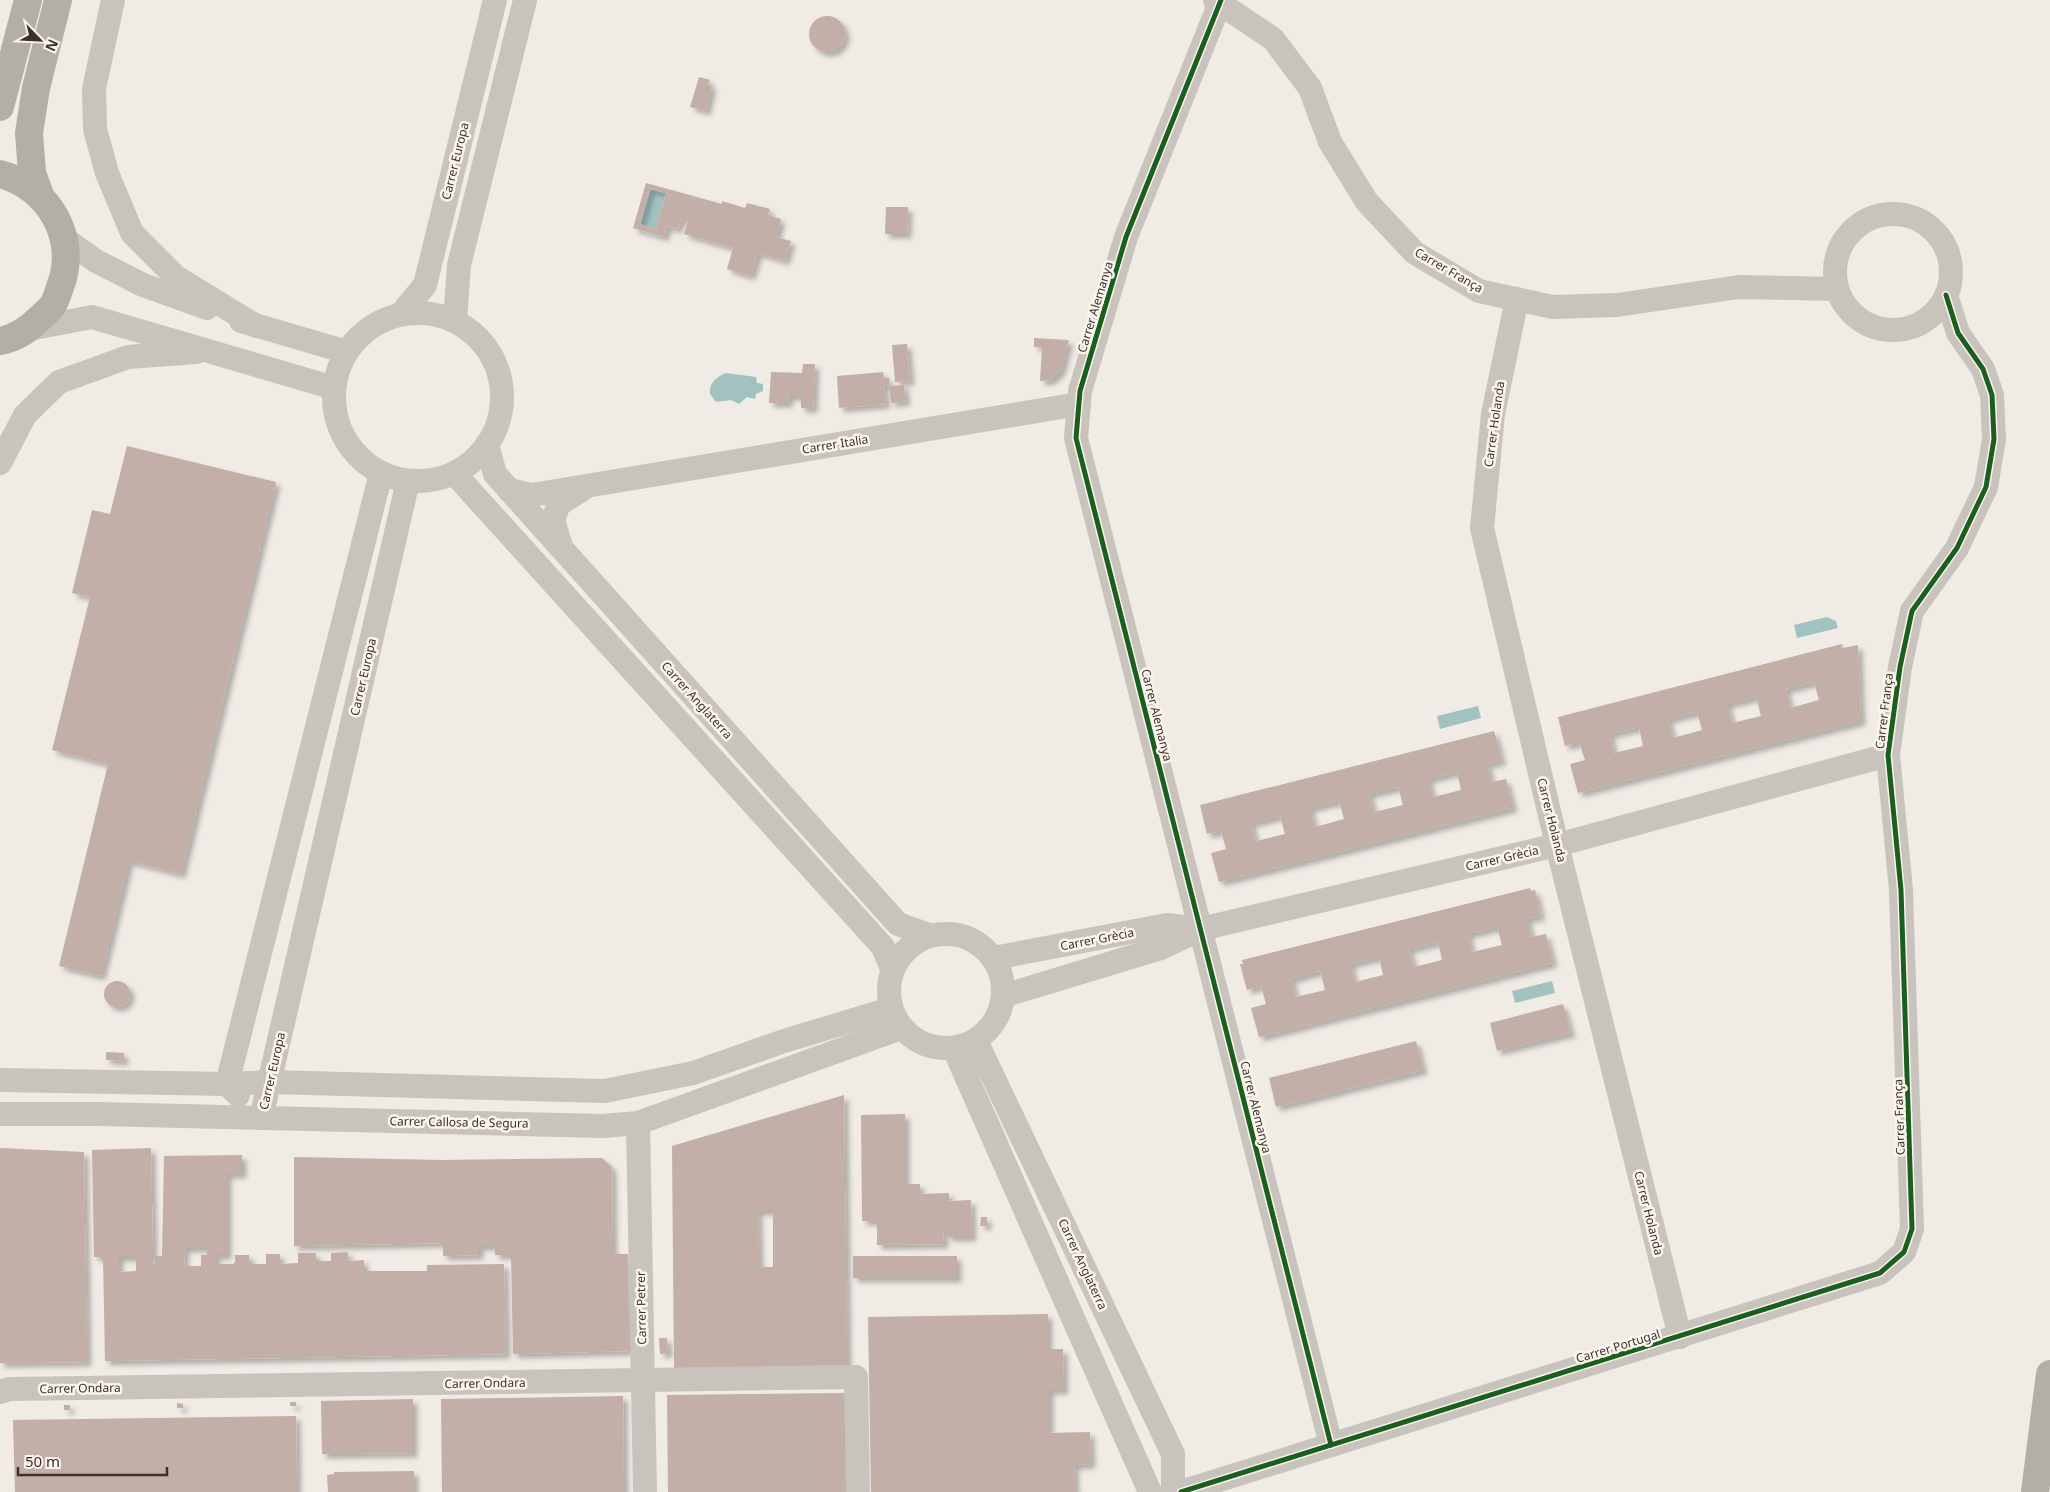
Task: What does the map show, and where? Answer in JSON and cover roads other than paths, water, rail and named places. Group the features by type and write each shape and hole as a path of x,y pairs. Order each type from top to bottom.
{"highway":[{"path":"0,107 28,0"},
{"path":"40,195 32,172 29,133 36,88 58,0"},
{"path":"0,174 22,182 40,195 56,215 65,239 66,273 53,305 29,329 1,342"},
{"path":"2035,1492 2050,1374"}],"street":[{"path":"113,0 94,89 95,129 107,173 132,233 176,277 256,326"},
{"name":"Carrer Europa","path":"401,314 425,284 495,0"},
{"path":"455,321 459,265 525,0"},
{"name":"Carrer França","path":"1219,1 1273,39 1310,88 1330,142 1367,202 1415,253 1479,290 1553,307 1617,305 1739,287 1837,289"},
{"name":"Carrer Alemanya","path":"1219,1 1126,237 1080,391 1076,438 1330,1446"},
{"path":"1896,214 1914,218 1930,227 1942,241 1949,259 1950,268 1946,295 1936,310 1923,321 1889,330 1872,326 1857,318 1845,305 1837,289 1835,270 1838,252 1847,236 1861,223 1878,216 1896,214"},
{"path":"65,239 96,261 143,285 256,326 347,352"},
{"name":"Carrer França","path":"1904,1252 1912,1228 1901,890 1888,755 1900,666 1912,611 1957,548 1986,487 1994,439 1992,395 1983,369 1958,333 1946,295"},
{"name":"Carrer Holanda","path":"1517,299 1493,414 1482,528 1557,845 1680,1337"},
{"path":"428,313 455,321 481,341 493,358 501,383 500,413 487,444 468,465 444,477 408,481 381,473 356,454 346,441 337,421 334,388 341,362 347,352 374,325 401,314 428,313"},
{"path":"29,329 92,317 334,388"},
{"path":"1923,321 1958,333"},
{"path":"0,463 25,415 59,382 128,357 212,351"},
{"name":"Carrer Italia","path":"509,490 532,495 1080,404"},
{"name":"Carrer Anglaterra","path":"487,444 494,474 898,924 929,935"},
{"path":"227,1084 381,473"},
{"path":"454,473 883,947 892,969"},
{"name":"Carrer Europa","path":"261,1118 408,481"},
{"name":"Carrer Italia","path":"562,550 552,520 559,504 591,484"},
{"name":"Carrer Grècia","path":"1004,996 1161,948 1200,929 1557,845 1888,755"},
{"name":"Carrer Grècia","path":"994,958 1167,925 1200,929"},
{"path":"929,935 960,935 984,947 994,958 1001,973 1004,996 999,1015 989,1030 976,1040 954,1049 926,1046 895,1018 888,989 892,969 908,948 929,935"},
{"path":"0,1080 227,1084 270,1082 605,1091 693,1073 784,1041 895,1018"},
{"name":"Carrer Callosa de Segura","path":"0,1114 603,1126 638,1123 895,1018"},
{"name":"Carrer Anglaterra","path":"976,1040 1173,1454 1173,1492"},
{"path":"954,1049 1150,1492"},
{"name":"Carrer Europa","path":"227,1084 261,1118"},
{"name":"Carrer Petrer","path":"638,1123 645,1492"},
{"name":"Carrer Portugal","path":"1181,1492 1880,1273 1904,1252"},
{"name":"Carrer Ondara","path":"0,1392 9,1389 856,1377 858,1492"}],"water":[{"path":"650,189 666,193 656,229 640,224"},
{"path":"726,373 756,377 757,383 763,384 763,391 756,394 755,399 747,397 739,404 731,400 716,402 710,394 712,384 719,376"},
{"path":"1827,617 1836,621 1838,628 1797,638 1794,625"},
{"path":"1478,706 1481,718 1440,729 1437,716"},
{"path":"1552,981 1555,993 1515,1003 1512,991"}]}
